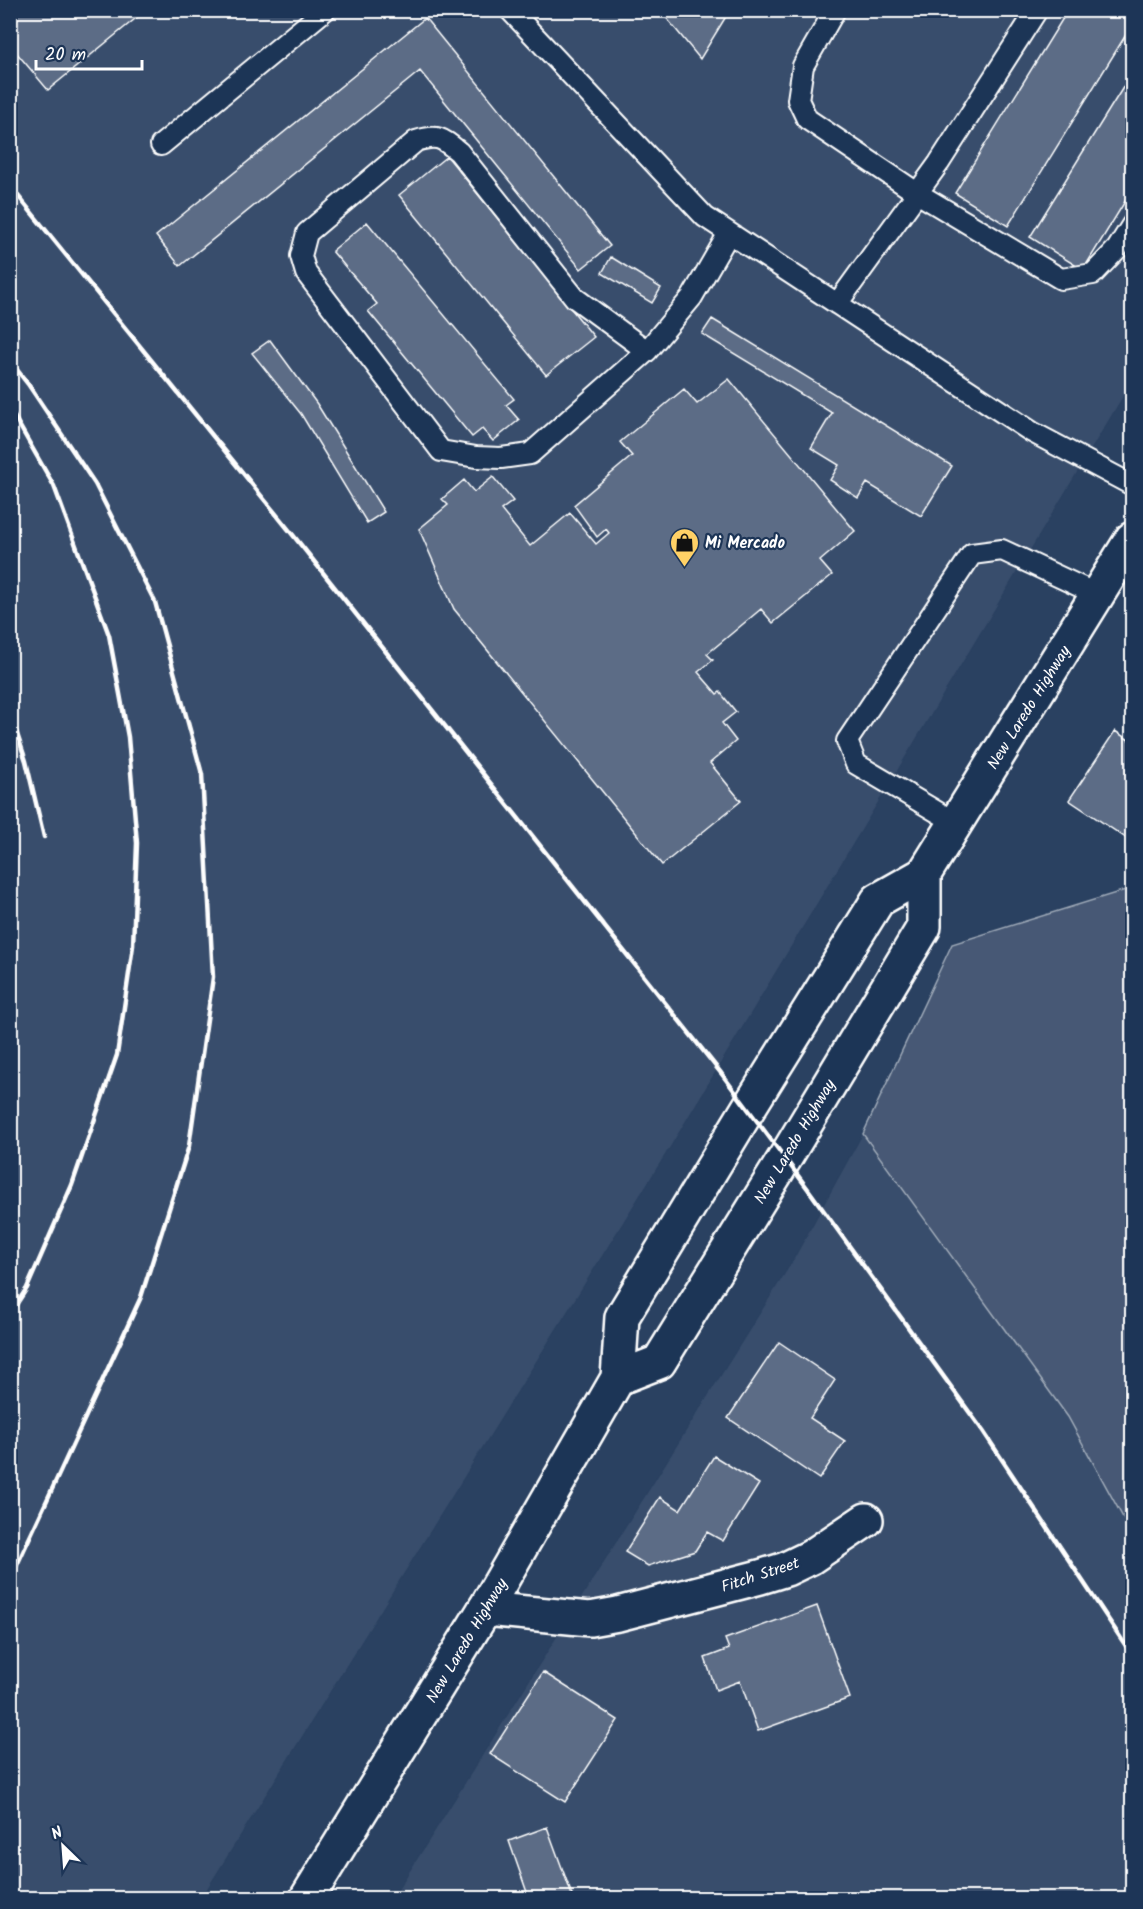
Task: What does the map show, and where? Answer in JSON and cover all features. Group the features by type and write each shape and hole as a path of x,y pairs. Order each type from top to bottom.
{"main road":[{"name":"New Laredo Highway","path":"307,1899 485,1609 618,1378 622,1317 748,1109 878,900 924,874 1132,539"},
{"name":"New Laredo Highway","path":"618,1378 659,1362 785,1158 924,927 924,874"},
{"name":"Fitch Street","path":"485,1609 590,1619 618,1614 786,1569 811,1557 866,1520"}],"lane":[{"path":"161,145 325,10"},
{"path":"510,10 705,217 1032,432 1132,485"},
{"path":"835,10 803,66 798,100 807,119 917,193 1061,279 1093,274 1117,249 1132,225"},
{"path":"837,304 939,163 1037,10"},
{"path":"647,351 575,298 459,152 441,137 428,137 416,141 307,233 301,256 306,273 441,451 476,457 501,458 531,454 647,351 692,297 729,233"},
{"path":"956,823 856,764 847,741 972,554 1002,550 1098,595"}],"shaded area":[{"path":"11,11 1132,11 1132,381 671,1145 201,1898 11,1898"},
{"path":"1132,888 1132,1534 1068,1417 863,1134 952,944"},
{"path":"863,1134 1068,1417 1132,1534 1132,1898 393,1898 793,1261"}],"building":[{"path":"10,10 146,10 48,90 10,45"},
{"path":"660,10 730,10 700,59"},
{"path":"1068,10 1132,10 1132,25 1008,226 955,193"},
{"path":"425,18 610,246 581,269 420,71 180,266 156,236"},
{"path":"1132,73 1132,190 1083,270 1030,237"},
{"path":"447,156 594,337 546,375 399,195"},
{"path":"367,222 514,399 506,405 519,420 493,441 482,429 472,437 368,311 377,304 332,251"},
{"path":"611,257 661,288 652,303 602,273"},
{"path":"712,319 952,466 921,516 867,483 858,498 830,480 839,465 811,448 832,413 702,334"},
{"path":"270,340 317,404 384,512 367,523 301,414 252,353"},
{"path":"729,379 855,531 820,561 832,575 773,623 761,609 707,654 713,660 698,672 717,694 720,692 736,712 722,723 736,741 710,763 741,801 662,865 454,609 419,529 448,505 442,499 464,480 474,492 493,477 513,501 501,510 530,546 570,513 596,544 609,533 606,529 597,537 574,505 632,456 620,442 684,389 697,404"},
{"path":"1115,731 1132,742 1132,842 1069,800"},
{"path":"779,1342 835,1380 810,1418 845,1441 819,1479 728,1418"},
{"path":"714,1456 759,1484 723,1541 707,1532 695,1551 648,1566 625,1552 660,1497 680,1510"},
{"path":"817,1606 850,1698 758,1731 740,1681 716,1690 705,1658 729,1649 725,1639"},
{"path":"543,1672 618,1720 565,1802 490,1754"},
{"path":"547,1827 573,1898 529,1898 509,1841"}],"railway":[{"path":"10,186 289,530 721,1073 983,1431 1132,1655"},
{"path":"10,361 95,484 155,602 202,774 213,977 189,1146 141,1297 10,1580"},
{"path":"10,409 54,486 109,635 128,737 137,843 133,946 117,1055 72,1185 27,1288 10,1314"},
{"path":"10,713 26,761 44,837"}],"place":[{"name":"Mi Mercado","path":"684,568"}]}
